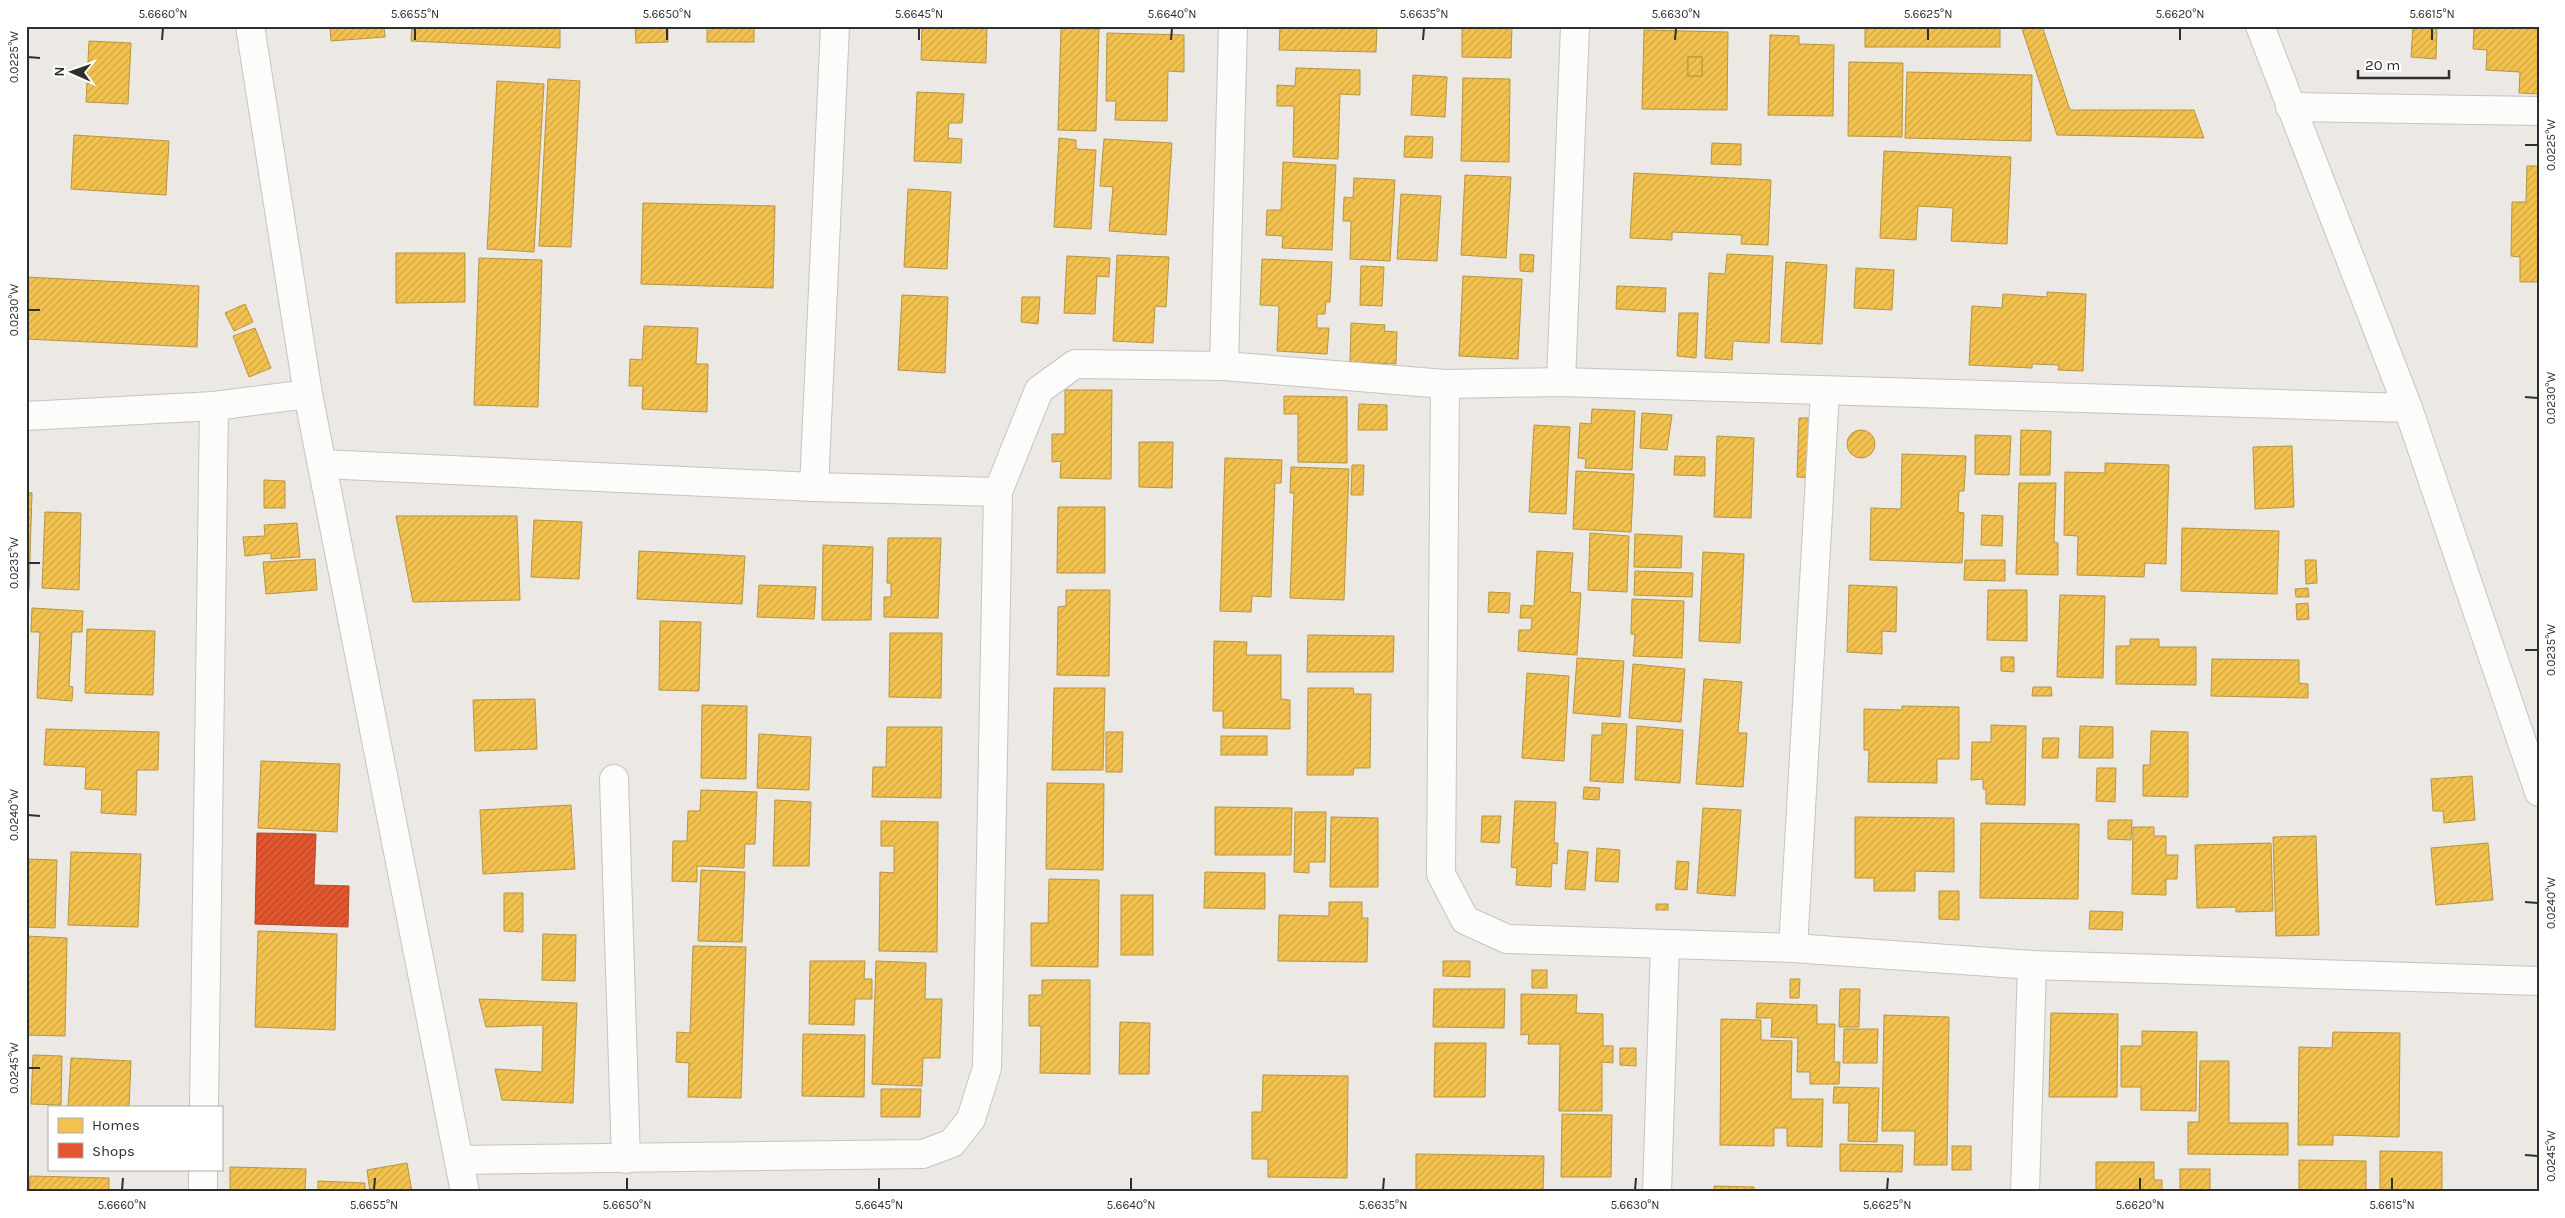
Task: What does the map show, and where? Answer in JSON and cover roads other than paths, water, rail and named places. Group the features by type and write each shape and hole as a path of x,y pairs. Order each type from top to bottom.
{"street":[{"path":"250,26 308,394 465,1192"},
{"path":"814,487 835,26"},
{"path":"1224,366 1233,26"},
{"path":"1561,382 1575,26"},
{"path":"2260,26 2408,408 2538,785"},
{"path":"2290,107 2539,111"},
{"path":"459,1160 923,1154 952,1143 970,1119 988,1068 998,492 1039,390 1075,364 1224,366 1445,384 1561,382 1825,392 2408,408"},
{"path":"1445,384 1441,874 1465,920 1507,939 1793,948 2032,965 2539,981"},
{"path":"1793,948 1825,392"},
{"path":"26,416 214,406 308,394"},
{"path":"204,1106 214,406"},
{"path":"322,464 814,487 998,492"},
{"path":"614,779 626,1159"},
{"path":"1657,1192 1665,945"},
{"path":"2025,1192 2032,965"},
{"path":"203,1192 204,1170"}]}
